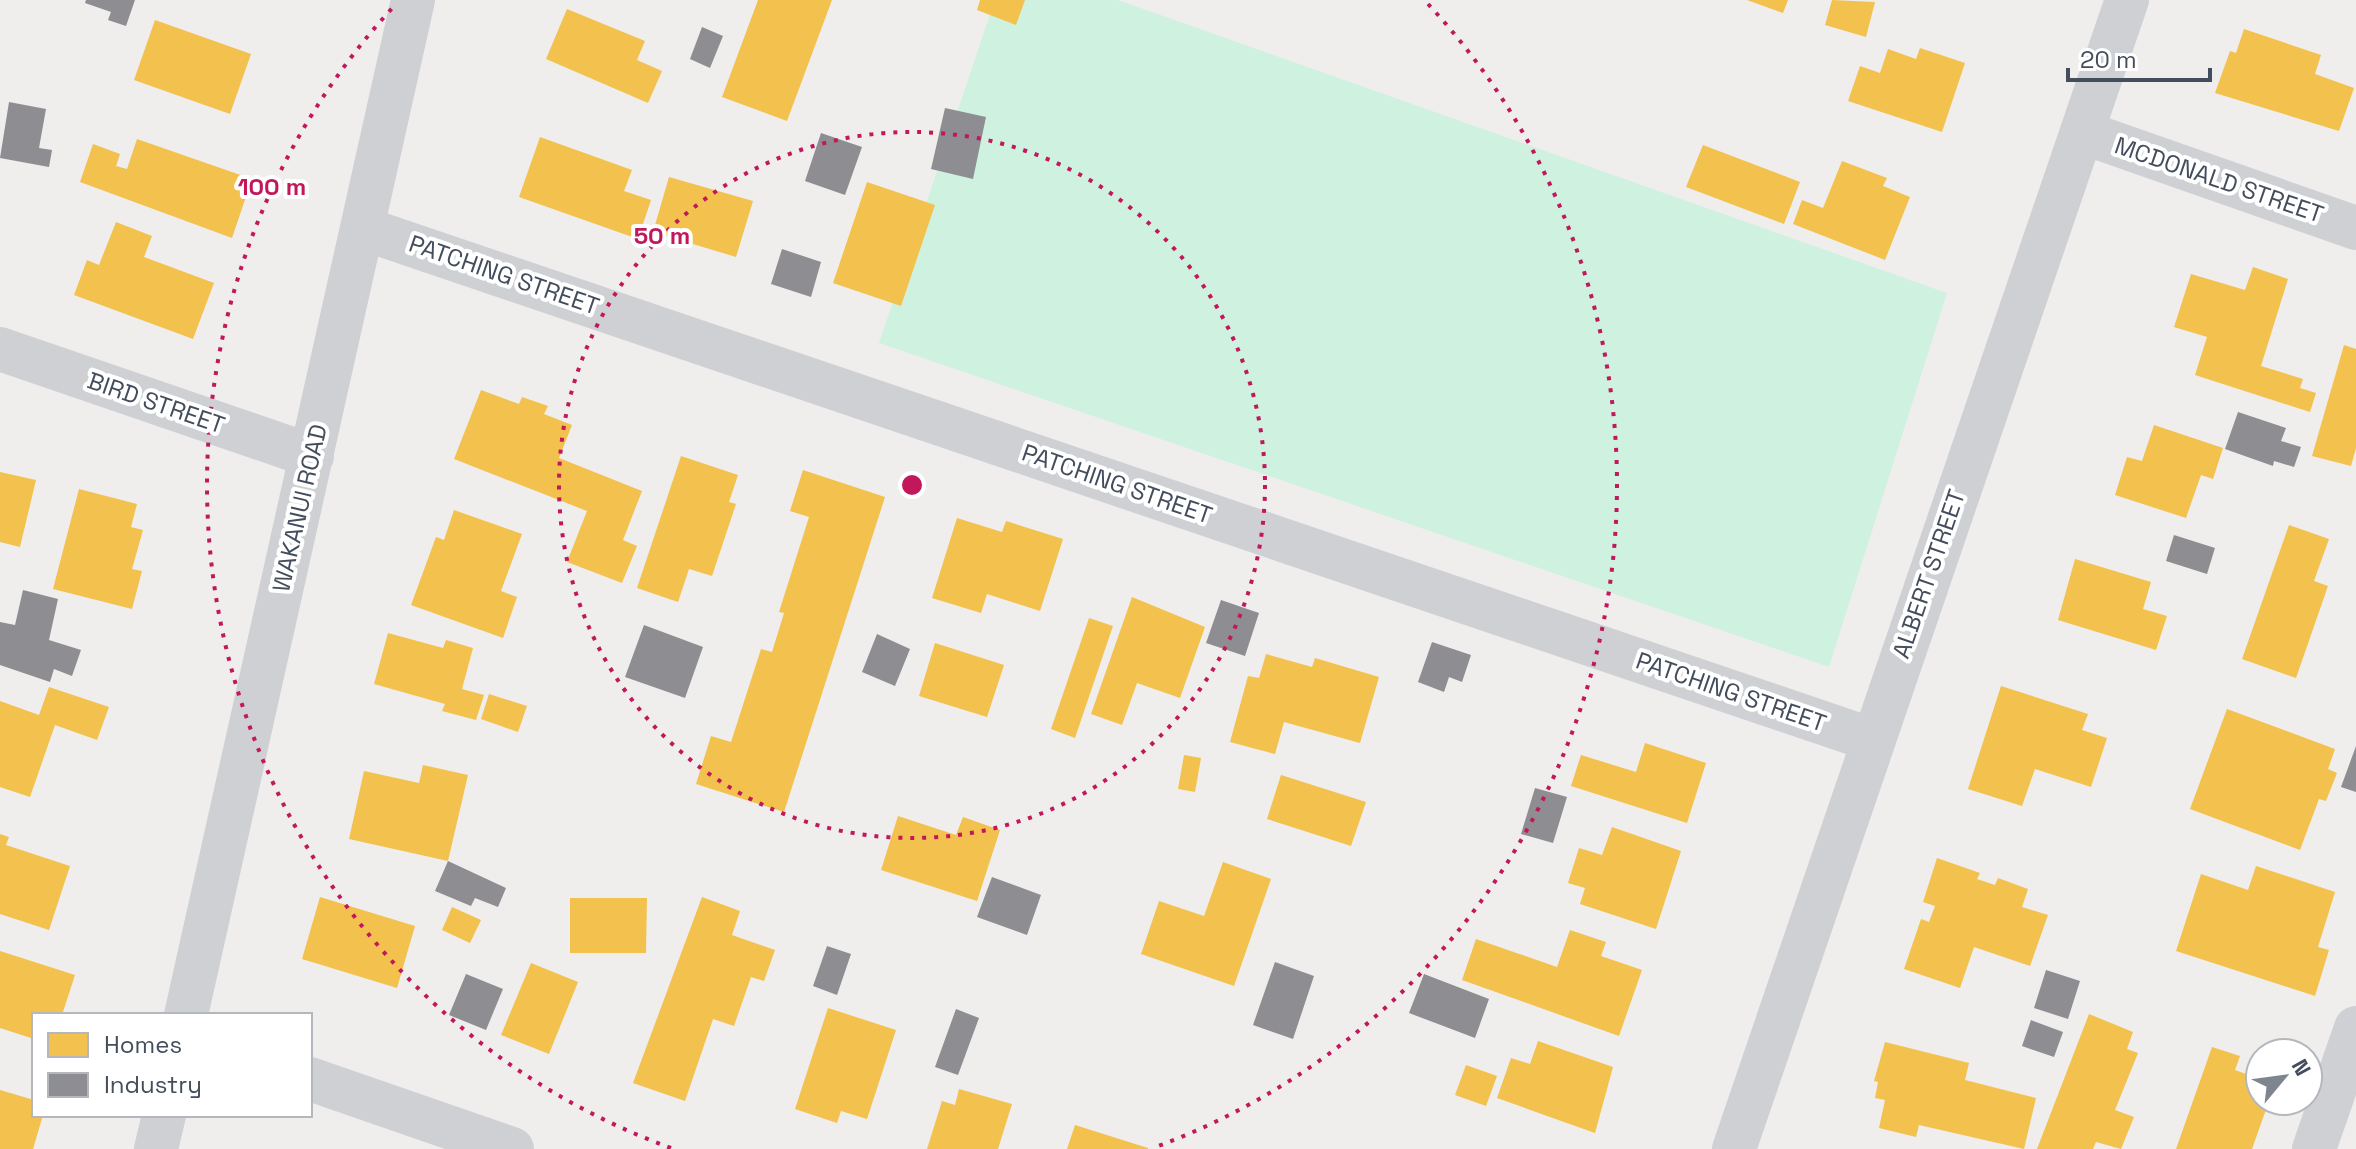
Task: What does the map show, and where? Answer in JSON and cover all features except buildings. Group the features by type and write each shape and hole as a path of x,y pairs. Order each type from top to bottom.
{"street":[{"name":"WAKANUI ROAD","path":"186,1013 413,0"},
{"name":"ALBERT STREET","path":"1734,1149 2127,0"},
{"name":"MCDONALD STREET","path":"2082,132 2356,228"},
{"name":"PATCHING STREET","path":"362,228 1873,740"},
{"name":"BIRD STREET","path":"0,349 312,456"},
{"path":"2314,1149 2356,1028"},
{"path":"312,1080 512,1149"},
{"path":"156,1149 164,1117"}],"green space":[{"path":"995,0 1118,0 1947,293 1829,667 879,343"}]}
